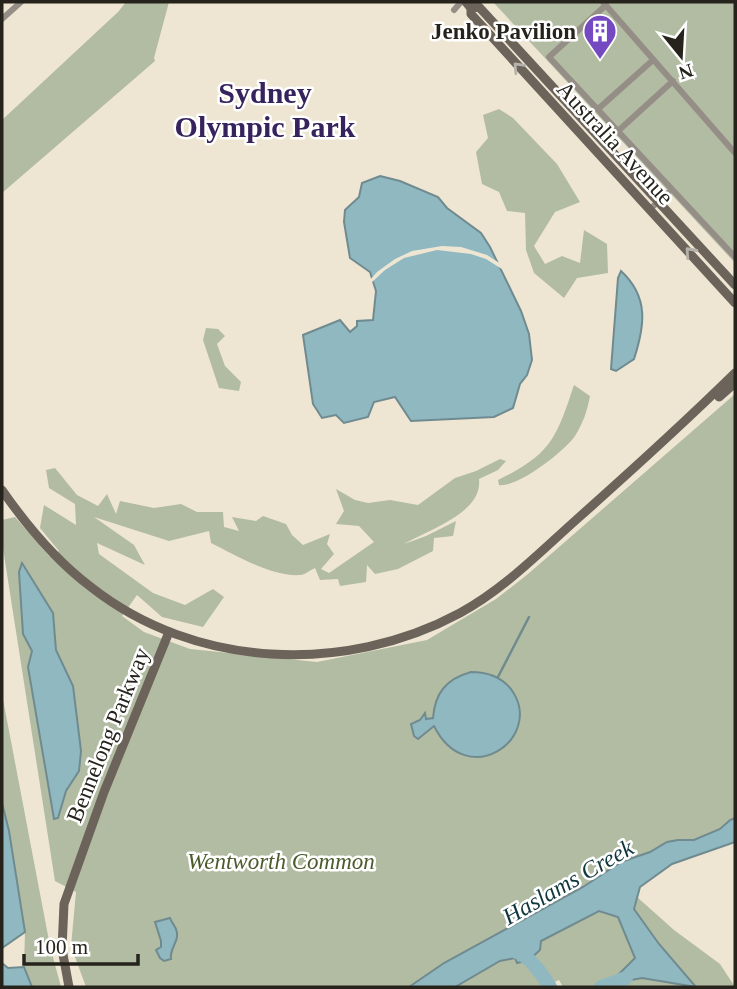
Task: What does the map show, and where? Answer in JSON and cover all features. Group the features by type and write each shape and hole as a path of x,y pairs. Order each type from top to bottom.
{"street":[{"path":"2,19 21,2"},
{"path":"735,153 604,3 549,57 735,257"},
{"path":"454,10 466,4"},
{"name":"Australia Avenue","path":"466,4 479,7 735,285"},
{"name":"Australia Avenue","path":"466,4 471,14 508,56 735,303"},
{"path":"598,109 653,60"},
{"path":"618,131 673,81"},
{"path":"650,209 671,190"},
{"path":"677,431 735,373"},
{"path":"169,632 253,653 322,654 359,649 426,629 461,612 509,580 735,383"},
{"name":"Bennelong Parkway","path":"2,490 44,544 76,575 107,599 169,632 104,792 64,904 62,949 69,987"}],"green space":[{"path":"126,2 169,2 155,61 2,193 2,120"},
{"path":"493,2 735,2 735,263"},
{"path":"499,109 513,118 557,164 580,202 555,212 534,246 545,264 562,256 580,263 584,230 607,244 608,273 577,278 564,298 534,273 526,250 525,213 507,211 499,192 482,184 476,152 488,138 483,115"},
{"path":"206,328 218,329 225,336 217,344 225,366 241,382 239,391 219,388 203,340"},
{"path":"574,385 590,396 575,436 540,468 517,481 499,485 498,480 530,462 549,443 562,419"},
{"name":"Wentworth Common","path":"735,394 735,818 720,829 694,841 667,842 650,852 621,862 583,887 444,963 409,987 86,987 71,946 76,892 55,881 2,542 2,520 15,517 49,556 59,551 40,528 44,505 76,525 75,504 49,488 46,470 55,468 77,495 98,506 107,494 116,514 120,501 154,508 181,504 197,512 223,512 224,527 239,531 232,517 256,521 263,516 286,524 292,535 303,545 330,534 327,544 334,554 321,569 329,573 374,542 359,526 336,524 344,511 336,489 355,500 368,503 390,500 418,505 455,478 500,459 506,461 498,470 479,479 478,491 463,511 404,544 456,521 453,536 434,538 433,551 398,569 375,574 367,565 366,582 340,586 338,579 320,580 315,568 302,575 289,575 254,564 211,543 209,531 169,541 94,517 134,545 145,565 97,543 99,554 153,593 185,605 213,589 224,597 203,627 162,617 137,595 122,616 144,632 190,649 317,662 427,640 496,599"},
{"path":"2,694 50,946 61,987 32,987 24,967 25,932 2,803"},
{"path":"637,897 674,930 720,964 735,987 696,987 659,944 634,909"},
{"path":"599,911 618,917 635,959 610,984 642,978 690,987 563,987 559,980 544,987 455,987 505,959 515,958 541,941"}],"water":[{"path":"380,176 400,181 438,197 447,208 481,233 490,247 521,311 529,334 532,360 527,375 520,384 513,408 494,417 411,421 395,397 374,402 368,417 344,423 336,415 322,418 313,404 303,335 340,320 350,332 357,326 357,321 373,320 376,291 370,272 350,258 344,222 345,210 359,197 362,183"},
{"path":"621,271 636,291 642,323 634,359 616,371 611,369 618,278"},
{"path":"22,563 53,613 56,650 73,686 81,751 79,771 66,791 58,818 54,819 28,667 32,651 23,634 19,572"},
{"path":"471,672 495,676 513,692 520,710 518,726 510,741 497,751 481,757 464,755 448,745 434,726 418,739 414,736 411,724 420,720 425,713 426,719 433,718 436,701 443,688"},
{"path":"2,803 25,932 2,948"},
{"name":"Haslams Creek","path":"735,818 735,842 672,864 640,887 634,909 659,944 696,987 642,978 609,984 635,958 618,917 599,911 541,941 540,950 529,960 517,963 515,958 500,961 455,987 409,987 444,963 583,887 621,862 650,852 667,842 694,840 720,829"},
{"path":"170,918 177,937 171,959 164,961 156,950 161,947 161,941 155,922"},
{"path":"2,963 8,968 24,967 32,987 2,987"}],"pier":[{"path":"442,246 461,247 487,255 501,264 505,271 486,259 471,254 437,250 404,258 370,284 369,281 377,272 395,259 412,251"}],"waterway":[{"path":"498,677 529,617"},
{"path":"515,951 531,961 550,987"},
{"path":"601,987 626,978"}],"place":[{"name":"Jenko Pavilion","path":"600,61"}],"district":[{"name":"Sydney Olympic Park","path":"265,109"}]}
